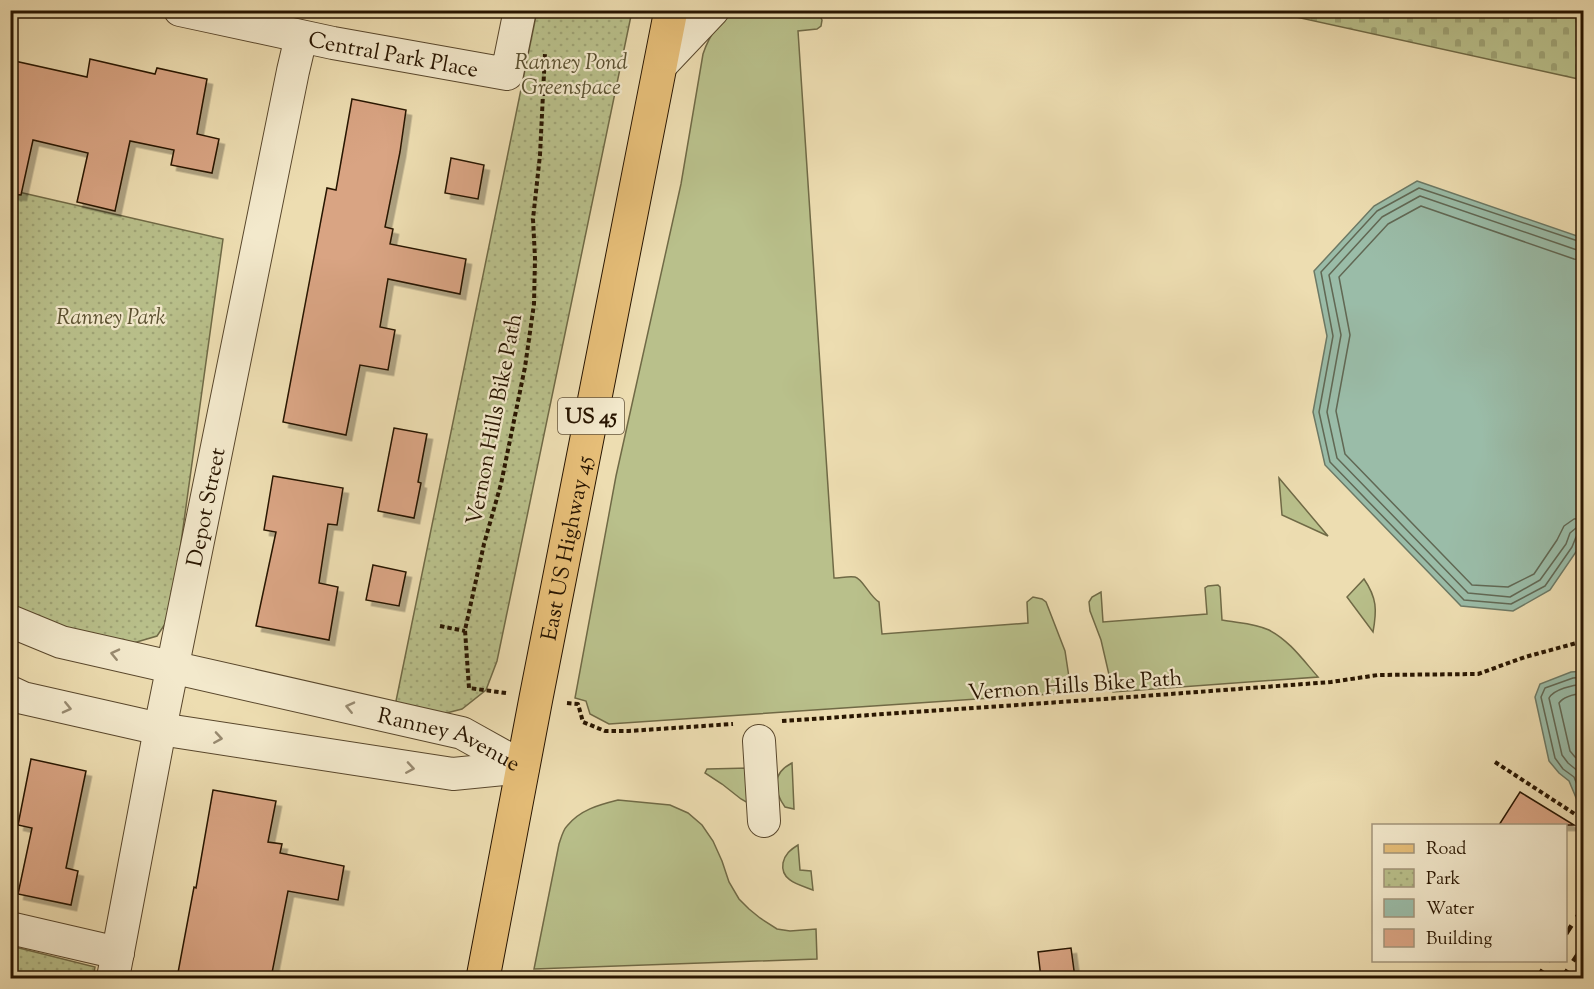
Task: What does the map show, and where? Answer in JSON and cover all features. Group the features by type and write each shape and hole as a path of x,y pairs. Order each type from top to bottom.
{"main road":[{"name":"East US Highway 45","path":"483,978 671,10"}],"street":[{"name":"Central Park Place","path":"180,10 301,37 507,74 520,10"},
{"path":"660,66 713,10"},
{"name":"Depot Street","path":"116,966 172,666 301,37"},
{"name":"Ranney Avenue","path":"10,621 61,642 462,733 523,767"},
{"name":"Ranney Avenue","path":"10,692 23,698 160,729 453,774 523,767"},
{"path":"755,729 764,821"},
{"path":"10,928 116,966"}],"path":[{"name":"Vernon Hills Bike Path","path":"469,688 465,632 484,544 501,483 525,366 534,304 533,219 540,154 546,49"},
{"path":"440,626 465,632"},
{"name":"Vernon Hills Bike Path","path":"578,704 583,722 605,731 755,729 1320,683 1378,675 1478,674 1525,657 1584,641"},
{"path":"1495,762 1584,820"}],"green space":[{"name":"Ranney Pond Greenspace","path":"537,11 632,11 497,661 486,690 462,709 435,716 395,706"},
{"path":"736,11 814,11 822,20 821,26 817,29 798,31 834,578 858,578 879,602 882,634 1028,623 1027,602 1033,597 1042,599 1046,602 1065,651 1070,684 1066,693 609,724 590,714 586,701 575,698 616,476 681,184 703,54 715,29"},
{"path":"1269,11 1583,11 1583,80"},
{"name":"Ranney Park","path":"10,190 223,239 171,615 157,636 130,644 11,615"},
{"path":"1279,478 1328,536 1282,515"},
{"path":"1364,579 1375,604 1373,632 1347,597"},
{"path":"1218,585 1222,620 1264,628 1277,634 1290,645 1318,677 1113,692 1101,640 1090,611 1089,602 1092,597 1101,592 1103,622 1207,614 1205,588"},
{"path":"792,763 794,809 785,807 777,788 781,772"},
{"path":"749,768 748,803 705,773 707,769"},
{"path":"618,800 670,805 688,813 702,825 713,841 729,882 739,899 749,909 777,929 790,931 816,929 817,959 534,969 563,832 572,820 584,812"},
{"path":"798,845 800,870 811,871 813,890 792,881 783,869 787,855"},
{"path":"11,946 95,967 93,978 11,978"}],"water":[{"path":"1417,181 1583,238 1583,532 1578,549 1550,590 1513,611 1461,606 1325,465 1313,412 1327,336 1314,271 1374,206"},
{"path":"1583,671 1584,800 1577,800 1569,781 1549,761 1535,697 1540,684 1571,672"}],"building":[{"path":"90,59 155,74 157,68 207,79 197,134 219,139 212,173 171,165 174,150 130,141 115,211 77,202 88,153 33,140 21,195 10,194 10,60 87,77"},
{"path":"352,99 406,110 385,227 393,229 390,244 466,259 460,294 388,279 380,327 395,330 388,370 360,365 346,435 283,422 327,188 336,190"},
{"path":"451,158 484,165 478,199 445,193"},
{"path":"394,428 427,434 414,518 378,511"},
{"path":"273,476 343,488 337,525 328,524 319,583 338,587 329,640 256,626 276,532 264,530"},
{"path":"373,565 406,572 399,606 366,600"},
{"path":"31,759 86,771 66,868 78,871 71,905 18,894 32,828 18,825"},
{"path":"213,790 276,801 268,842 282,844 280,853 344,866 338,900 288,891 271,978 177,978"},
{"path":"1520,792 1574,825 1567,824 1500,824"},
{"path":"1071,948 1075,978 1041,978 1038,952"}],"railway":[{"path":"1567,932 1584,906"},
{"path":"1562,978 1584,945"},
{"path":"1537,978 1548,962"}]}
